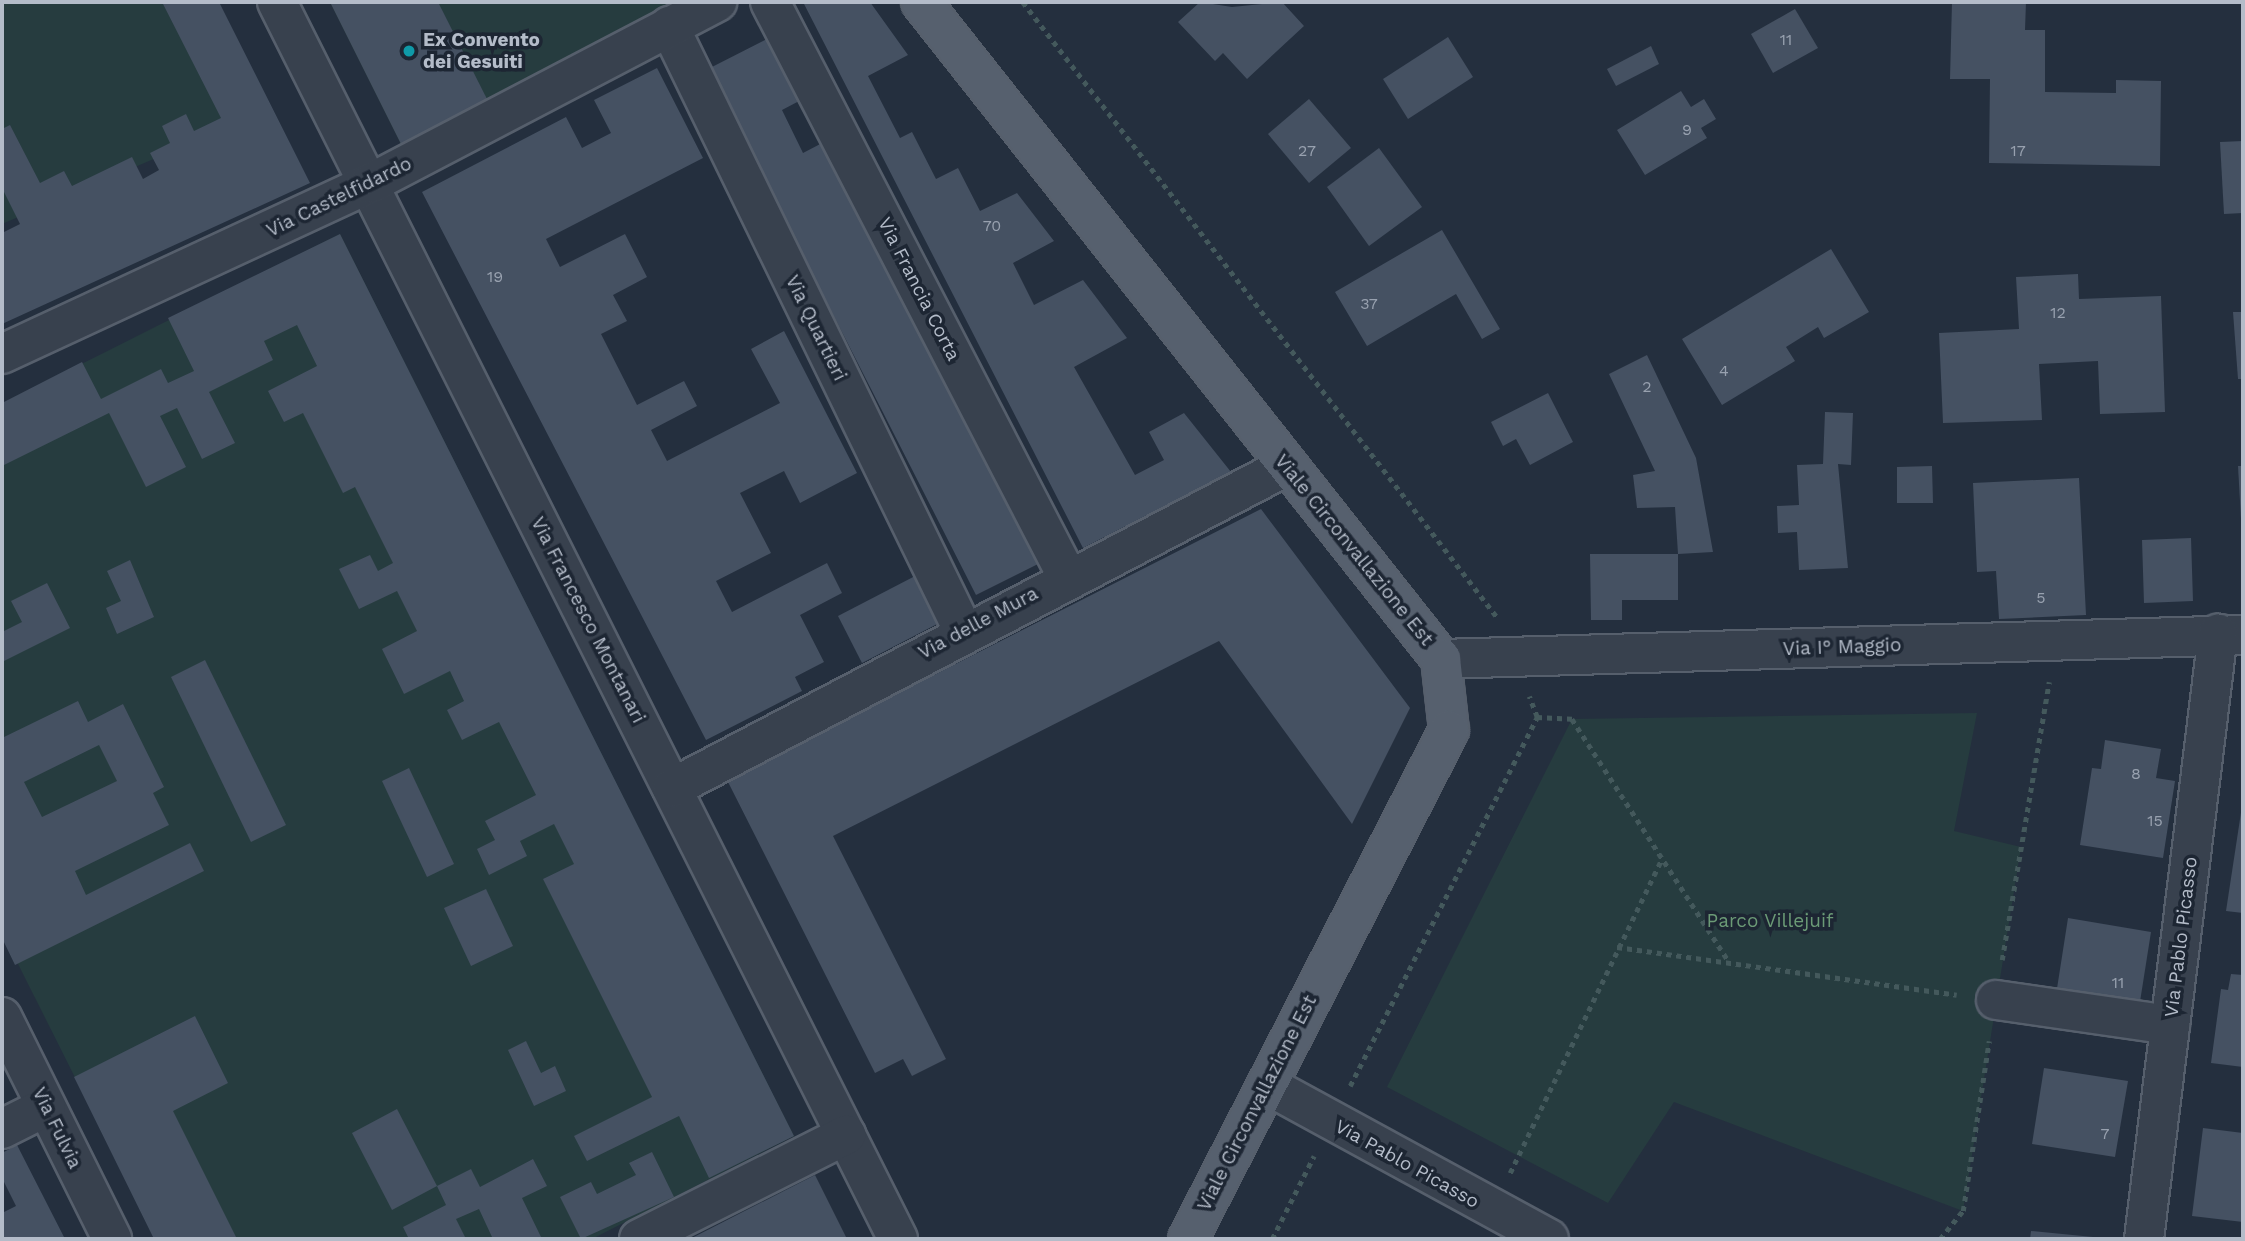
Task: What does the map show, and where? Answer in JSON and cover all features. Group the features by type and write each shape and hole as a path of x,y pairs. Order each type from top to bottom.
{"main road":[{"name":"Viale Circonvallazione Est","path":"921,2 1441,659 1449,730 1188,1239"}],"street":[{"name":"Via Francesco Montanari","path":"277,2 898,1239"},
{"name":"Via Castelfidardo","path":"2,354 369,184 717,2"},
{"name":"Via Francia Corta","path":"770,2 1067,576"},
{"name":"Via Quartieri","path":"669,26 963,631"},
{"name":"Via delle Mura","path":"672,788 1067,576 1287,466"},
{"name":"Via I° Maggio","path":"1441,659 2231,635"},
{"name":"Via Pablo Picasso","path":"2144,1239 2170,1025 2231,635"},
{"path":"1996,1000 2170,1025"},
{"name":"Via Fulvia","path":"2,1017 112,1239"},
{"name":"Via Pablo Picasso","path":"1267,1084 1492,1212 1549,1239"},
{"path":"2,1129 46,1107"},
{"path":"639,1239 846,1135"}],"path":[{"path":"1023,2 1502,624 1537,717 1272,1239"},
{"path":"1940,1239 1963,1211 2056,640"},
{"path":"1537,717 1572,719 1729,963"},
{"path":"1492,1212 1617,947 1662,859"},
{"path":"1617,947 1996,1000"}],"green space":[{"path":"2,2 180,2 240,122 2,224"},
{"path":"330,2 702,2 401,144"},
{"path":"340,234 794,1136 592,1239 156,1239 2,932 2,404"},
{"name":"Parco Villejuif","path":"1977,713 1954,831 2021,847 1963,1211 1674,1102 1608,1203 1387,1087 1572,719"}],"building":[{"path":"162,2 219,2 310,183 2,324 2,233 20,224 2,188 2,129 10,125 40,183 64,171 72,186 132,157 143,179 159,170 150,153 170,143 162,126 186,114 194,131 221,118"},
{"name":"Ex Convento dei Gesuiti","path":"330,2 438,2 488,101 401,144"},
{"path":"803,2 870,2 908,55 868,76 900,138 912,132 936,179 958,168 980,211 1017,193 1054,241 1013,263 1034,305 1083,280 1127,338 1074,367 1135,475 1164,460 1149,432 1184,413 1231,472 1083,548"},
{"path":"1200,2 1232,7 1282,2 1304,26 1247,79 1223,53 1215,61 1178,22"},
{"path":"1952,2 2026,2 2025,30 2045,30 2045,92 2116,93 2116,80 2161,81 2160,166 1989,163 1990,79 1950,79"},
{"path":"1795,9 1818,48 1773,73 1751,34"},
{"path":"773,36 803,99 782,110 803,153 826,141 1040,563 976,595 708,69"},
{"path":"1448,37 1473,77 1408,119 1383,79"},
{"path":"1651,46 1659,64 1616,86 1607,69"},
{"path":"657,68 703,158 546,239 560,267 625,234 647,277 613,295 627,321 601,334 637,405 684,381 697,406 651,430 667,461 780,403 751,349 784,331 857,473 800,503 784,471 740,493 771,553 716,581 732,612 827,563 842,593 800,615 824,662 795,677 802,691 706,740 422,192 566,117 582,148 611,133 594,100"},
{"path":"1681,91 1691,107 1704,99 1716,119 1701,128 1707,138 1645,175 1617,130"},
{"path":"1309,99 1351,148 1309,183 1268,134"},
{"path":"2243,141 2243,213 2224,214 2220,142"},
{"path":"1379,148 1422,207 1369,246 1327,187"},
{"path":"1442,230 1500,329 1482,339 1456,294 1367,346 1335,292"},
{"path":"340,234 794,1136 709,1178 679,1116 587,1161 574,1136 652,1097 543,879 574,864 554,824 520,841 527,856 489,875 477,849 495,840 485,821 536,795 499,722 462,740 447,710 464,701 450,671 404,694 382,649 417,631 397,591 359,609 339,569 370,555 378,571 393,563 355,487 343,493 303,413 284,422 268,391 317,366 297,325 264,341 273,360 209,392 235,443 202,459 177,408 160,416 186,467 146,487 109,413 2,466 2,403 82,362 101,399 161,369 168,383 194,371 168,318"},
{"path":"1831,249 1869,312 1824,338 1818,327 1786,347 1795,361 1722,405 1682,339"},
{"path":"2078,274 2079,299 2161,296 2165,412 2100,414 2098,361 2039,364 2042,420 1943,423 1939,333 2019,329 2016,277"},
{"path":"2233,312 2243,312 2243,379 2238,379"},
{"path":"1647,355 1696,458 1713,552 1678,554 1675,507 1637,508 1633,475 1655,471 1609,374"},
{"path":"1548,393 1573,442 1530,465 1516,439 1503,446 1491,422"},
{"path":"1825,412 1853,413 1851,465 1838,464 1848,568 1799,570 1797,532 1778,533 1777,506 1799,505 1797,465 1823,464"},
{"path":"1932,466 1933,503 1897,503 1897,467"},
{"path":"2238,466 2243,466 2243,519 2241,519"},
{"path":"2079,478 2086,615 1999,619 1996,571 1977,572 1973,483"},
{"path":"1261,509 1410,708 1352,824 1219,641 833,836 946,1059 912,1076 903,1059 875,1073 727,780"},
{"path":"2191,538 2193,601 2144,603 2142,540"},
{"path":"1590,554 1678,554 1678,600 1622,600 1622,620 1591,620"},
{"path":"130,560 154,617 117,634 106,608 121,601 107,571"},
{"path":"917,575 941,622 862,663 838,616"},
{"path":"47,583 70,628 2,662 2,632 22,622 11,601"},
{"path":"205,660 286,825 251,842 171,677"},
{"path":"78,701 88,722 123,704 164,787 153,793 169,825 75,871 86,895 190,843 204,871 15,965 2,938 2,732 4,737","holes":["99,745 117,781 42,817 24,782"]},
{"path":"2105,740 2161,749 2156,778 2175,781 2163,858 2080,845 2092,768 2101,769"},
{"path":"409,768 454,864 427,877 382,781"},
{"path":"2243,806 2243,913 2226,911"},
{"path":"486,889 513,946 471,966 444,908"},
{"path":"2068,918 2151,932 2139,1008 2056,995"},
{"path":"2231,974 2243,975 2243,1067 2211,1063 2221,989 2228,990"},
{"path":"195,1016 228,1083 173,1111 237,1239 154,1239 74,1077"},
{"path":"526,1041 541,1073 555,1066 566,1091 534,1106 508,1050"},
{"path":"2044,1068 2128,1081 2115,1157 2032,1144"},
{"path":"397,1109 437,1186 392,1210 352,1133"},
{"path":"2203,1128 2243,1133 2243,1222 2192,1216"},
{"path":"17,1145 65,1239 2,1239 2,1213 16,1206 2,1178 2,1153"},
{"path":"652,1152 674,1197 581,1239 560,1197 591,1182 597,1194 636,1175 629,1163"},
{"path":"533,1159 547,1186 522,1198 542,1239 487,1239 492,1237 479,1209 456,1219 466,1239 409,1239 403,1227 446,1205 437,1186 471,1169 480,1187"},
{"path":"815,1175 847,1239 690,1239"},
{"path":"2031,1231 2093,1237 2030,1239"}],"place":[{"name":"Ex Convento dei Gesuiti","path":"409,51"}]}
